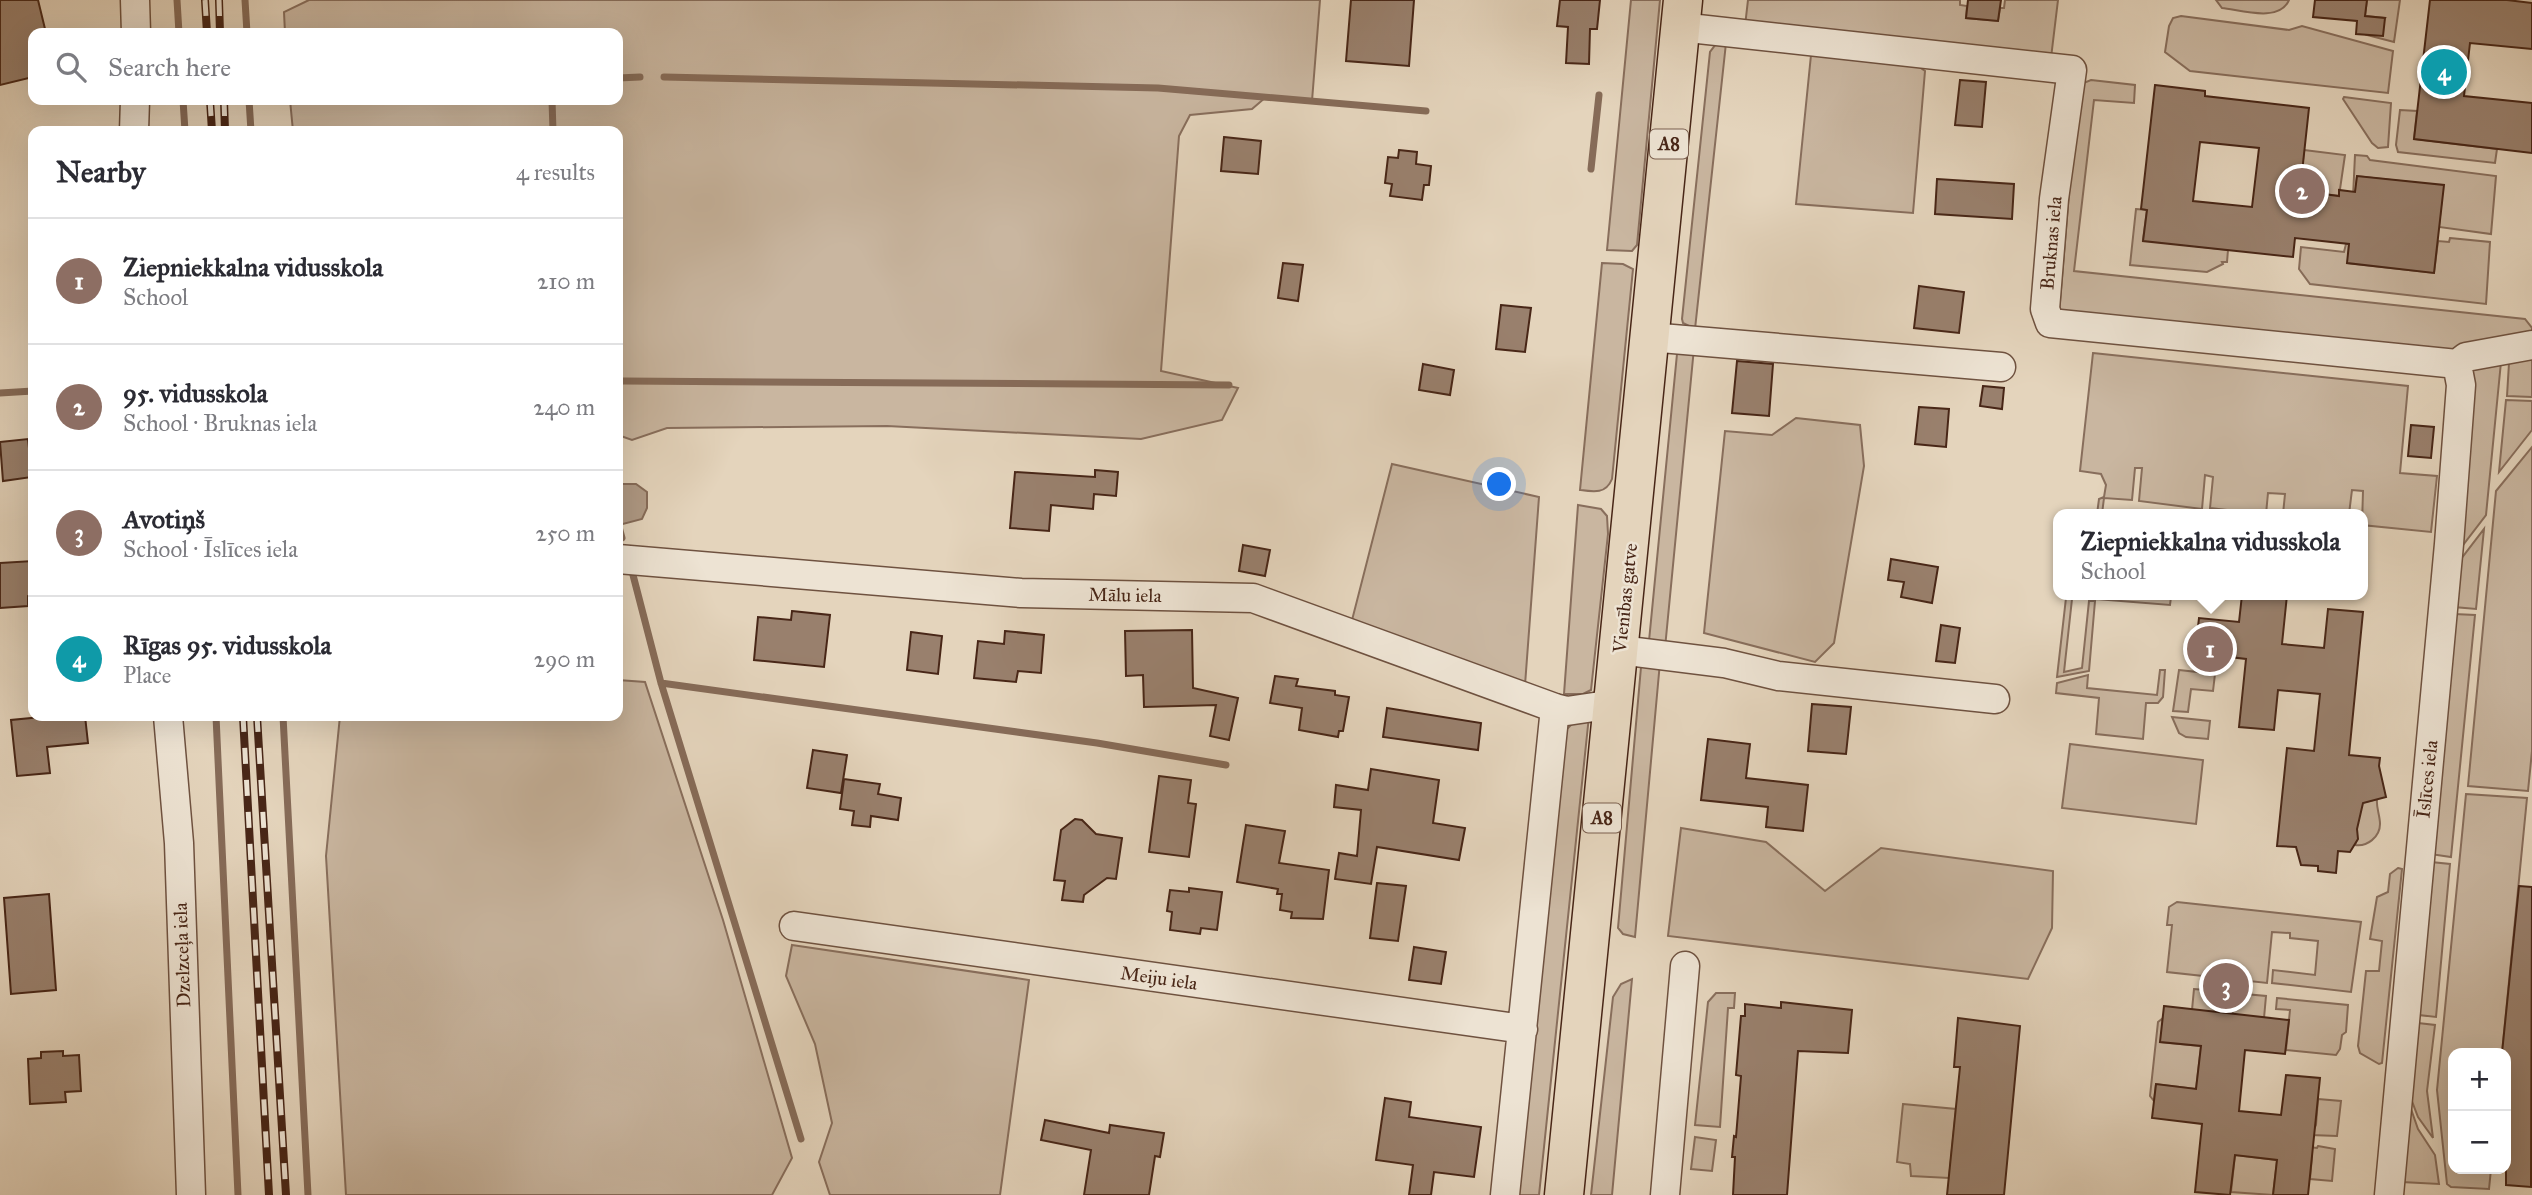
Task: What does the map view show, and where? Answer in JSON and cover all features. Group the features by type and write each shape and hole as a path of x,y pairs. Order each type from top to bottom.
{"highway":[{"name":"Vienības gatve","path":"1564,1195 1682,13"}],"street":[{"path":"135,0 136,28"},
{"name":"Bruknas iela","path":"1682,13 2072,70 2054,199 2045,309 2050,323 2457,364 2466,357 2532,345"},
{"path":"134,126 135,105"},
{"path":"1649,337 2001,367"},
{"name":"Īslīces iela","path":"2389,1195 2448,557 2461,385 2457,364"},
{"name":"Mālu iela","path":"623,559 1021,593 1253,598 1567,712 1614,705"},
{"path":"1619,650 1724,663 1778,676 1995,699"},
{"path":"1505,1195 1555,708"},
{"name":"Dzelzceļa iela","path":"168,721 178,842 191,1195"},
{"name":"Meiju iela","path":"794,926 1523,1029"},
{"path":"1665,1195 1685,966"}],"shaded area":[{"path":"309,0 1320,0 1312,101 1266,97 1252,109 1190,115 1179,136 1161,371 1238,388 1222,420 1141,439 887,426 667,428 632,440 623,437 623,126 293,126 290,105 623,105 623,28 285,28 284,12"},
{"path":"1631,0 1660,0 1637,245 1632,251 1607,250"},
{"path":"1748,0 1960,0 1960,5 1967,6 1966,18 1998,21 2000,8 2004,8 2005,0 2058,0 2051,58 1745,26"},
{"path":"2216,0 2289,0 2277,11 2259,13 2222,8"},
{"path":"2367,0 2400,0 2394,42 2367,35 2385,18 2365,16"},
{"path":"2181,16 2289,30 2302,26 2393,51 2388,93 2190,71 2165,52 2169,26 2173,18"},
{"path":"1726,43 1695,329 1683,323 1682,319 1710,52 1716,44"},
{"path":"1811,55 1918,66 1925,71 1913,213 1796,204"},
{"path":"2091,80 2135,85 2134,103 2094,100 2074,271 2525,319 2532,328 2532,336 2428,355 2059,314 2077,96 2081,84"},
{"path":"2344,97 2391,103 2388,147 2378,148 2372,143"},
{"path":"2400,110 2417,111 2414,139 2497,149 2495,163 2398,152 2396,145"},
{"path":"2304,150 2345,155 2339,196 2300,191"},
{"path":"2355,155 2367,156 2370,160 2496,176 2491,234 2439,227 2443,186 2357,176 2353,197"},
{"path":"2136,209 2147,210 2143,240 2228,250 2227,262 2222,262 2223,264 2207,272 2130,265"},
{"path":"2450,238 2490,242 2486,304 2310,284 2299,269 2301,247 2344,252 2346,244 2349,244 2348,263 2434,273 2438,241 2449,242"},
{"path":"1602,263 1623,264 1633,269 1612,479 1603,490 1590,491 1580,490"},
{"path":"1694,348 1665,648 1649,641 1677,354 1679,350"},
{"path":"2093,353 2408,386 2400,473 2437,476 2431,532 2368,526 2368,509 2362,509 2363,491 2352,490 2350,509 2284,509 2285,494 2268,493 2266,509 2218,509 2210,508 2213,477 2205,475 2202,509 2139,501 2142,468 2135,468 2132,500 2104,498 2103,509 2098,509 2106,485 2101,474 2080,471"},
{"path":"2532,359 2532,397 2507,396 2509,363"},
{"path":"2501,362 2486,515 2460,549 2473,368"},
{"path":"2506,400 2532,401 2532,430 2499,472"},
{"path":"1796,418 1860,425 1864,466 1834,643 1815,662 1704,633 1725,431 1772,435"},
{"path":"2532,447 2532,751 2528,791 2468,786 2496,491"},
{"path":"1392,464 1539,497 1525,685 1351,624"},
{"path":"623,484 636,484 647,492 647,508 642,519 623,524"},
{"path":"1578,505 1601,509 1607,516 1608,534 1591,690 1583,694 1564,694"},
{"path":"2484,529 2476,609 2454,607 2458,563"},
{"path":"2066,600 2072,600 2064,672 2082,668 2089,601 2095,601 2089,671 2057,677"},
{"path":"2108,600 2171,600 2170,605"},
{"path":"2454,614 2475,615 2451,857 2430,854"},
{"path":"1645,661 1660,662 1635,937 1623,934 1618,928 1641,667"},
{"path":"2160,670 2165,670 2163,697 2158,703 2146,703 2143,739 2096,734 2099,698 2056,693 2057,683 2088,675 2087,688 2157,695"},
{"path":"2179,670 2215,674 2213,691 2191,689 2188,712 2173,711"},
{"path":"623,680 645,682 723,920 792,1158 772,1195 346,1195 326,856 340,721 623,721"},
{"path":"1589,716 1539,1195 1516,1195 1564,732 1573,723"},
{"path":"2172,717 2210,721 2208,739 2186,737 2179,733"},
{"path":"2070,744 2203,760 2196,824 2062,808"},
{"path":"2466,794 2527,798 2502,1048 2448,1048 2448,1174 2490,1174 2489,1189 2451,1187 2447,1184 2437,1090"},
{"path":"2377,799 2380,824 2378,833 2368,843 2355,845 2358,804"},
{"path":"1681,828 1766,842 1825,891 1881,848 2053,871 2052,928 2028,979 1668,936"},
{"path":"2431,862 2450,864 2436,1017 2419,1015"},
{"path":"2398,868 2402,869 2382,1063 2379,1064 2360,1053 2358,1046 2366,971 2379,971 2382,941 2370,939 2377,897 2388,892 2390,874"},
{"path":"2177,902 2361,922 2351,992 2272,983 2273,970 2315,975 2318,941 2290,938 2290,933 2272,932 2267,983 2167,972 2172,925 2167,925 2169,907"},
{"path":"792,945 1029,980 1000,1195 830,1195 819,1162 832,1123 815,1044 786,976"},
{"path":"1632,979 1612,1195 1591,1195 1613,997 1621,984"},
{"path":"2194,989 2226,992 2220,1016 2192,1010"},
{"path":"1716,993 1735,993 1734,1008 1728,1008 1720,1127 1695,1125 1708,1002"},
{"path":"2234,993 2266,996 2264,1018 2232,1018"},
{"path":"2277,998 2348,1005 2346,1032 2342,1035 2340,1049 2336,1055 2286,1050 2290,1010 2276,1009"},
{"path":"2163,1018 2161,1042 2201,1046 2196,1089 2156,1084 2154,1101 2150,1096 2158,1022"},
{"path":"2418,1023 2435,1025 2427,1091 2433,1138 2418,1117 2410,1096"},
{"path":"2318,1099 2341,1101 2337,1136 2311,1135 2316,1125"},
{"path":"1903,1104 1956,1109 1949,1178 1911,1176 1910,1164 1897,1162"},
{"path":"2411,1109 2418,1129 2435,1155 2439,1184 2402,1182"},
{"path":"1695,1137 1716,1140 1712,1171 1691,1169"},
{"path":"2309,1147 2335,1149 2332,1181 2310,1179 2312,1156"},
{"path":"2235,1155 2277,1160 2273,1195 2231,1192"}],"building":[{"path":"0,0 38,0 45,28 28,28 28,78 0,85"},
{"path":"1351,0 1414,0 1409,66 1346,61"},
{"path":"1560,0 1600,0 1597,29 1590,29 1589,64 1566,63 1568,27 1557,26"},
{"path":"1968,0 2001,0 1998,21 1966,18"},
{"path":"2315,0 2367,0 2365,16 2385,18 2383,36 2356,34 2357,21 2313,17"},
{"path":"2430,0 2507,0 2532,3 2532,49 2470,43 2464,96 2532,103 2532,153 2414,139"},
{"path":"1960,80 1986,82 1982,127 1955,125"},
{"path":"2155,85 2205,91 2205,96 2309,108 2300,191 2339,196 2339,190 2355,192 2357,176 2444,185 2434,273 2347,263 2349,244 2295,238 2293,257 2143,241 2147,210 2141,209","holes":["2200,142 2259,148 2252,207 2193,201"]},
{"path":"1224,137 1261,141 1258,174 1221,171"},
{"path":"1399,150 1417,152 1416,164 1431,166 1429,185 1424,185 1422,200 1390,196 1392,184 1385,183 1388,157 1398,158"},
{"path":"1937,179 2014,184 2012,219 1935,214"},
{"path":"1283,263 1303,265 1298,301 1278,298"},
{"path":"1919,286 1964,292 1959,333 1914,328"},
{"path":"1501,305 1531,308 1525,352 1496,349"},
{"path":"1737,361 1773,364 1769,416 1732,413"},
{"path":"1423,364 1454,370 1450,395 1419,390"},
{"path":"1983,386 2004,388 2002,409 1980,406"},
{"path":"1919,407 1949,409 1946,447 1915,444"},
{"path":"2411,425 2434,427 2431,458 2408,456"},
{"path":"28,439 28,478 3,481 0,442"},
{"path":"1095,470 1118,472 1116,496 1094,494 1093,509 1051,505 1049,531 1010,528 1015,472 1095,477"},
{"path":"1243,545 1270,550 1265,576 1239,571"},
{"path":"1891,559 1938,567 1932,603 1901,597 1904,582 1888,580"},
{"path":"28,561 28,606 0,608 0,563"},
{"path":"2241,600 2286,600 2282,644 2324,648 2328,609 2363,612 2349,755 2380,758 2379,766 2386,797 2363,803 2357,829 2358,839 2350,852 2338,851 2336,873 2318,871 2318,866 2301,865 2296,847 2277,846 2287,748 2314,751 2320,694 2278,690 2274,730 2239,727 2246,659 2195,653 2199,618 2239,622"},
{"path":"792,611 830,615 824,667 754,660 758,617 791,620"},
{"path":"1941,625 1960,628 1955,663 1936,661"},
{"path":"1192,630 1193,688 1238,698 1229,740 1210,736 1216,705 1144,707 1143,675 1126,676 1125,631"},
{"path":"1005,631 1044,635 1041,673 1018,671 1016,682 974,678 978,641 1004,644"},
{"path":"911,632 942,636 938,674 907,670"},
{"path":"1275,676 1298,679 1296,686 1335,691 1335,695 1349,697 1343,731 1339,731 1338,737 1299,730 1302,708 1270,703"},
{"path":"1812,704 1851,707 1846,754 1808,751"},
{"path":"1387,708 1481,723 1478,750 1383,737"},
{"path":"11,720 86,721 88,743 47,747 50,773 17,776"},
{"path":"1708,739 1750,744 1746,778 1808,785 1803,831 1766,827 1768,807 1701,800"},
{"path":"813,750 847,755 841,793 807,788"},
{"path":"1371,769 1439,780 1433,823 1465,828 1459,860 1377,847 1371,884 1335,879 1339,853 1357,856 1361,810 1334,807 1336,785 1368,790"},
{"path":"1159,776 1191,780 1188,803 1196,804 1189,857 1149,852"},
{"path":"844,779 880,784 878,794 901,798 898,820 871,816 870,827 852,825 854,811 840,809"},
{"path":"1075,819 1082,820 1096,834 1122,838 1116,879 1107,878 1084,895 1083,902 1062,900 1065,881 1054,880 1061,830"},
{"path":"1246,825 1285,831 1279,863 1329,870 1323,919 1291,918 1292,912 1280,910 1282,894 1277,894 1278,889 1237,882"},
{"path":"1377,883 1406,886 1398,941 1370,938"},
{"path":"2519,886 2532,887 2531,1187 2506,1185 2506,1174 2511,1174 2511,1048 2503,1048"},
{"path":"1189,888 1222,892 1217,930 1201,928 1200,934 1170,930 1172,912 1167,911 1170,890 1189,892"},
{"path":"49,894 56,990 11,994 4,898"},
{"path":"1414,947 1446,952 1441,984 1409,980"},
{"path":"1781,1002 1852,1010 1848,1053 1798,1051 1787,1195 1733,1195 1735,1157 1732,1157 1741,1076 1736,1075 1741,1016 1745,1016 1745,1004 1781,1008"},
{"path":"2164,1006 2289,1020 2285,1054 2245,1050 2239,1111 2281,1115 2286,1075 2320,1078 2308,1195 2273,1195 2277,1160 2235,1155 2230,1195 2195,1192 2202,1124 2152,1118 2156,1084 2196,1089 2201,1046 2160,1042"},
{"path":"1958,1018 2020,1026 2004,1195 1947,1195 1960,1067 1954,1067"},
{"path":"63,1051 63,1056 79,1055 81,1091 65,1092 66,1102 30,1104 28,1059 41,1058 41,1052"},
{"path":"1385,1098 1411,1102 1409,1117 1481,1127 1474,1177 1434,1172 1431,1195 1409,1195 1413,1165 1376,1160"},
{"path":"1045,1120 1109,1133 1110,1125 1164,1133 1160,1157 1155,1156 1149,1195 1084,1195 1091,1150 1041,1140"}],"waterway":[{"path":"177,0 179,28"},
{"path":"245,0 247,28"},
{"path":"623,78 640,77"},
{"path":"664,77 1158,88 1426,111"},
{"path":"1591,169 1599,95"},
{"path":"183,105 185,126"},
{"path":"249,105 251,126"},
{"path":"552,105 553,126"},
{"path":"623,381 1229,385"},
{"path":"0,393 28,391"},
{"path":"633,575 661,683 801,1139"},
{"path":"661,683 1097,743 1226,765"},
{"path":"216,721 238,1195"},
{"path":"283,721 308,1195"}],"railway":[{"path":"205,0 207,28"},
{"path":"219,0 220,28"},
{"path":"210,105 212,126"},
{"path":"224,105 225,126"},
{"path":"243,721 269,1195"},
{"path":"257,721 286,1195"}],"place":[{"name":"Rīgas 95. vidusskola","path":"2444,72"},
{"name":"95. vidusskola","path":"2302,191"},
{"name":"Ziepniekkalna vidusskola","path":"2210,649"},
{"name":"Avotiņš","path":"2226,986"}]}
